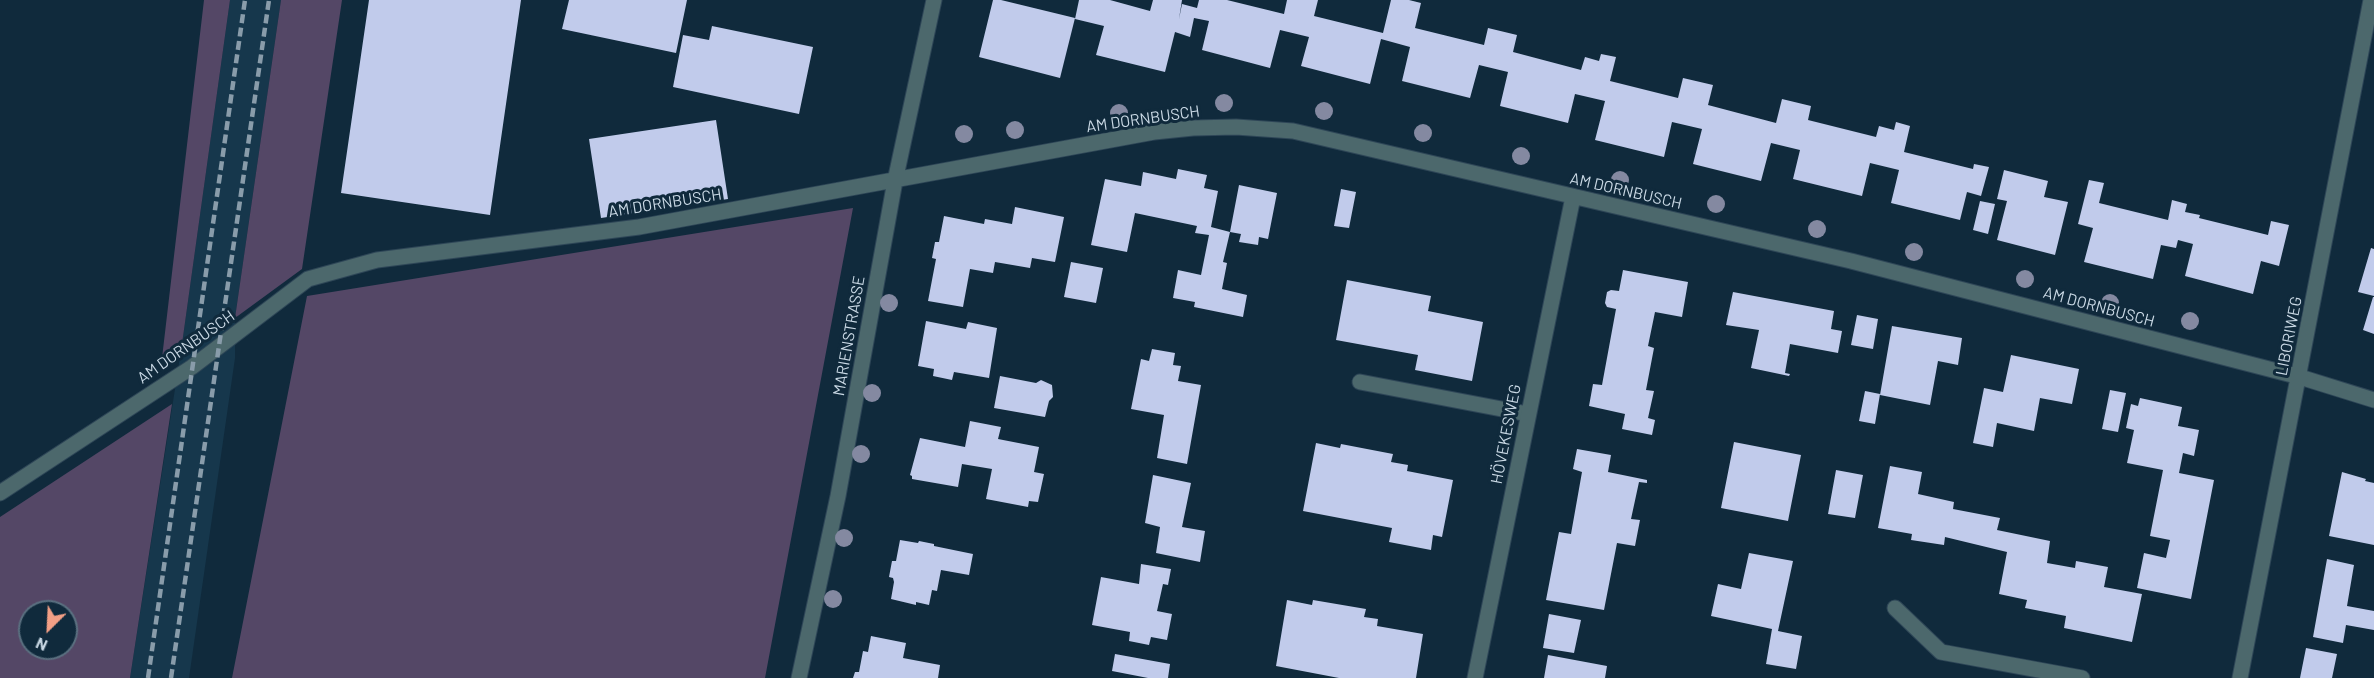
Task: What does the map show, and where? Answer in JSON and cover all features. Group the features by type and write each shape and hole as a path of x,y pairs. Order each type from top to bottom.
{"street":[{"name":"MARIENSTRASSE","path":"799,678 838,496 895,181 934,0"},
{"name":"LIBORIWEG","path":"2240,678 2300,377 2371,0"},
{"name":"AM DORNBUSCH","path":"0,493 192,367 308,279 377,260 639,227 1154,132 1236,127 1293,131 1851,261 2300,377 2374,399"},
{"name":"HÖVEKESWEG","path":"1475,678 1573,197"},
{"path":"1360,382 1528,414"},
{"path":"1895,608 1941,652 2082,678"}],"shaded area":[{"path":"204,0 230,0 182,344 162,358"},
{"path":"230,0 281,0 235,318 235,358 189,678 130,678 182,344"},
{"path":"281,0 342,0 302,269 235,318"},
{"path":"853,208 765,678 232,678 307,296"},
{"path":"172,404 130,678 0,678 0,517"}],"building":[{"path":"369,0 521,0 490,215 341,193"},
{"path":"569,0 687,0 676,53 562,29"},
{"path":"993,0 1075,18 1060,78 979,57"},
{"path":"1079,0 1110,0 1150,11 1153,0 1182,0 1179,19 1182,4 1197,8 1199,0 1227,0 1284,14 1287,0 1318,0 1314,16 1383,33 1391,0 1409,0 1421,3 1415,28 1484,45 1488,28 1517,35 1513,52 1581,70 1585,57 1599,61 1601,54 1616,57 1610,81 1678,98 1683,78 1713,85 1708,105 1776,123 1782,99 1811,106 1808,120 1876,137 1879,126 1894,130 1896,122 1910,126 1904,152 1973,169 1974,164 1989,167 1981,196 1967,192 1960,220 1891,203 1899,170 1870,163 1862,196 1793,179 1800,150 1771,143 1761,181 1693,164 1702,129 1672,122 1664,157 1595,140 1605,101 1575,94 1568,123 1500,106 1508,72 1479,65 1470,98 1402,81 1410,47 1381,39 1370,84 1301,66 1309,37 1280,30 1270,68 1202,50 1209,21 1194,18 1190,37 1175,32 1165,72 1096,55 1104,26 1075,19"},
{"path":"712,26 813,47 799,114 673,87 683,35 709,40"},
{"path":"716,120 728,199 601,218 589,139"},
{"path":"1178,169 1207,175 1204,188 1218,191 1211,227 1230,232 1223,262 1227,263 1222,289 1247,295 1243,317 1194,307 1195,302 1173,298 1178,270 1201,275 1209,235 1195,233 1197,226 1135,213 1127,252 1091,245 1105,179 1141,186 1143,172 1176,179"},
{"path":"2004,170 2048,181 2044,197 2068,202 2055,255 1997,240 2007,201 1997,199"},
{"path":"2089,180 2104,183 2099,203 2168,220 2172,200 2187,204 2185,212 2200,215 2199,218 2268,235 2271,221 2289,225 2279,266 2261,261 2253,294 2185,276 2193,244 2178,240 2176,248 2161,245 2153,279 2084,262 2093,228 2078,224"},
{"path":"1239,185 1277,193 1268,239 1259,237 1258,245 1239,242 1241,234 1230,232"},
{"path":"1341,189 1356,192 1349,228 1334,226"},
{"path":"1980,201 1995,204 1988,234 1973,230"},
{"path":"1015,207 1064,217 1055,262 1032,258 1030,268 995,262 993,273 970,269 963,307 928,301 936,259 932,258 935,242 939,242 944,216 984,224 985,219 1012,224"},
{"path":"2371,248 2374,249 2374,296 2358,292"},
{"path":"1071,262 1103,268 1096,303 1064,297"},
{"path":"1623,270 1688,282 1682,317 1655,312 1648,346 1654,348 1646,390 1654,391 1648,418 1655,420 1652,435 1622,429 1625,414 1589,406 1593,384 1602,385 1616,309 1607,307 1605,303 1607,292 1619,291"},
{"path":"1347,280 1431,296 1428,311 1483,322 1472,381 1415,370 1418,355 1336,340"},
{"path":"1733,292 1834,311 1831,329 1842,331 1838,353 1790,344 1785,373 1790,374 1789,376 1751,368 1759,330 1726,325"},
{"path":"2374,297 2374,334 2363,330"},
{"path":"1857,315 1878,319 1873,349 1851,345"},
{"path":"926,321 966,329 968,322 997,328 989,378 954,372 952,380 933,376 934,369 918,366"},
{"path":"1892,326 1962,338 1958,365 1938,361 1930,405 1880,395"},
{"path":"1152,349 1175,353 1173,365 1181,366 1178,381 1201,385 1187,464 1157,458 1164,415 1131,409 1141,359 1149,361"},
{"path":"2011,355 2079,369 2072,404 2040,398 2034,431 1997,423 1993,447 1973,443 1984,388 2003,392"},
{"path":"1000,376 1036,383 1041,380 1052,385 1053,397 1049,401 1045,417 994,408"},
{"path":"2110,390 2126,393 2118,432 2102,429"},
{"path":"1865,391 1880,394 1875,424 1859,421"},
{"path":"2140,398 2182,407 2178,426 2199,430 2194,456 2183,453 2179,473 2214,480 2191,599 2137,588 2144,553 2166,558 2170,540 2150,536 2163,470 2127,463 2134,430 2126,428 2131,404 2138,406"},
{"path":"970,421 1001,427 998,439 1039,447 1034,472 1044,474 1038,502 1029,501 1028,507 986,499 992,469 962,464 958,487 912,479 910,475 920,438 965,447"},
{"path":"1734,442 1801,455 1788,521 1721,508"},
{"path":"1316,443 1340,448 1341,444 1393,454 1391,462 1408,465 1407,471 1453,480 1442,537 1433,535 1431,550 1389,542 1392,528 1303,511"},
{"path":"1577,449 1611,455 1608,472 1647,480 1647,483 1639,482 1631,519 1640,520 1635,546 1617,543 1604,610 1546,600 1559,532 1571,534 1582,472 1573,469"},
{"path":"1890,466 1922,472 1918,494 1954,502 1953,509 2000,518 1997,530 2050,541 2047,563 2075,568 2076,561 2108,567 2104,587 2142,594 2132,642 2064,628 2066,616 2025,608 2027,600 1999,594 2007,552 1945,537 1944,545 1911,540 1912,534 1878,528"},
{"path":"1836,470 1863,475 1855,518 1828,514"},
{"path":"2342,472 2374,483 2374,545 2329,536"},
{"path":"1153,475 1191,483 1182,527 1205,531 1200,562 1156,553 1160,527 1145,523"},
{"path":"900,540 918,543 919,541 973,554 969,575 941,570 937,591 932,590 929,605 916,602 916,605 891,599 894,582 893,578 889,577 892,561 896,561"},
{"path":"1749,553 1793,561 1778,631 1802,636 1796,669 1766,664 1772,629 1711,616 1718,584 1741,589"},
{"path":"2327,559 2354,565 2347,606 2374,611 2374,630 2346,625 2343,643 2313,637"},
{"path":"1141,564 1171,569 1168,585 1163,584 1157,611 1172,614 1167,640 1151,637 1149,645 1129,641 1130,632 1092,625 1101,577 1139,584"},
{"path":"1287,600 1312,605 1313,600 1366,609 1364,617 1378,619 1377,626 1423,634 1416,678 1339,678 1276,666"},
{"path":"1549,614 1581,620 1574,653 1543,648"},
{"path":"871,636 906,643 903,658 940,665 938,678 853,678 855,672 859,672 863,651 868,652"},
{"path":"2306,648 2337,654 2332,678 2300,678"},
{"path":"1115,654 1170,664 1168,678 1148,678 1112,671"},
{"path":"1548,655 1607,666 1605,678 1544,678"}],"railway":[{"path":"148,678 245,0"},
{"path":"171,678 269,0"}]}
